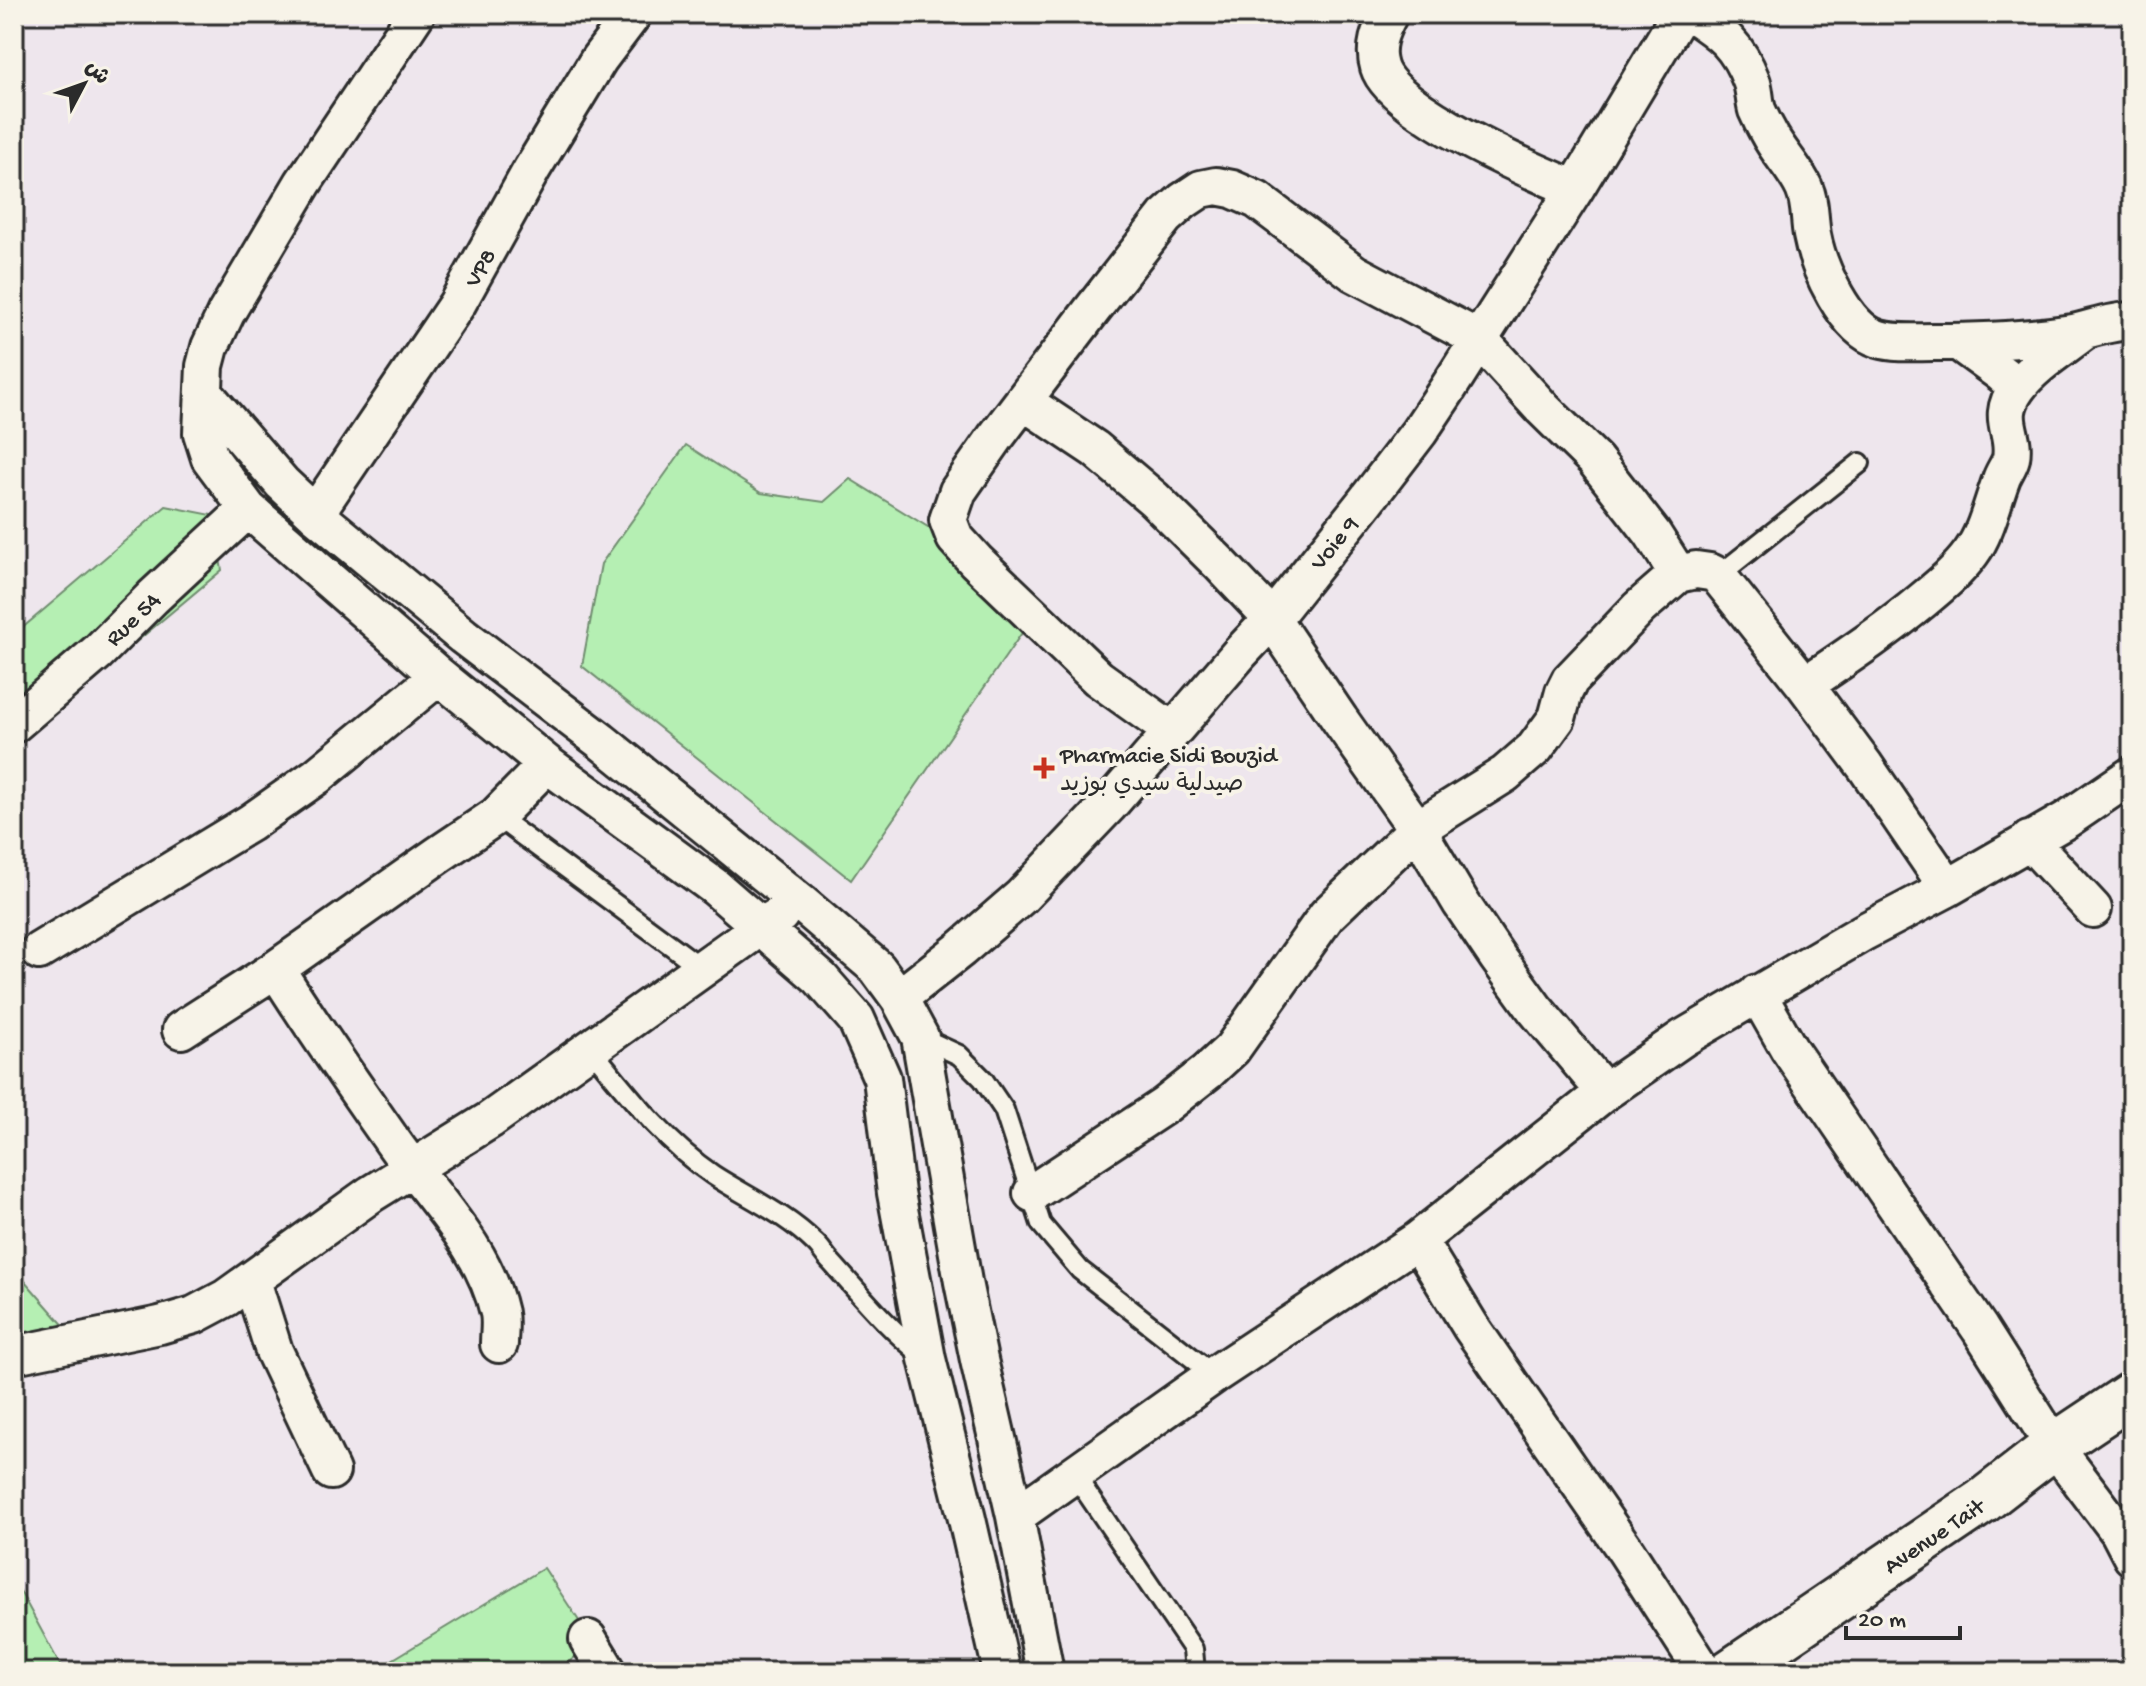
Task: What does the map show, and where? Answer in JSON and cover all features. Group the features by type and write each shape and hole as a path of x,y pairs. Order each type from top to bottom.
{"street":[{"path":"416,14 303,183 226,313 210,347 205,366 202,433 210,458 248,509 439,676 547,764 715,887 820,978 856,1019 882,1078 896,1193 927,1359 1002,1672"},
{"name":"VP8","path":"315,514 457,304 569,108 599,59 633,14"},
{"path":"1389,14 1376,46 1379,68 1390,86 1408,102 1456,133 1575,189"},
{"name":"Voie 9","path":"899,998 1022,896 1109,805 1272,619 1419,432 1575,189 1680,14"},
{"path":"1692,14 1724,36 1737,52 1752,82 1758,110 1769,135 1804,188 1817,258 1856,325 1878,339 1958,342 2047,337 2132,321"},
{"path":"1172,731 1098,678 955,538 948,520 958,491 1092,310 1165,217 1201,189 1216,186 1232,189 1257,200 1354,273 1479,339 1595,460 1652,533 1678,574"},
{"path":"1805,685 1894,624 1942,584 1972,553 2011,458 2007,407 2017,388 2042,363 2085,330"},
{"path":"1958,342 2017,388"},
{"path":"204,393 282,483 315,514 463,636 601,741 801,903 877,968 899,998 920,1037 979,1360 1015,1516 1045,1672"},
{"path":"1023,401 1095,449 1154,499 1272,619 1417,829 1498,958 1564,1045 1605,1092"},
{"name":"Rue 54","path":"14,724 98,652 248,509"},
{"path":"1032,1193 1164,1106 1232,1049 1327,915 1417,829 1505,774 1535,748 1557,718 1570,680 1639,608 1678,574 1696,570 1718,576 1865,766 1948,888"},
{"path":"39,951 250,823 317,776 439,676"},
{"path":"181,1030 276,969 496,816 547,764"},
{"path":"1015,1516 1214,1375 1418,1240 1605,1092 1683,1038 1864,932 2066,820 2132,775"},
{"path":"2029,840 2093,909"},
{"path":"14,1355 194,1315 252,1281 371,1194 490,1120 762,926 801,903"},
{"path":"276,969 326,1046 475,1255 500,1316 499,1344"},
{"path":"1757,993 1789,1049 1980,1329 2054,1446 2119,1532 2132,1557"},
{"path":"1418,1240 1471,1327 1626,1551 1704,1672"},
{"path":"252,1281 274,1351 331,1471"},
{"path":"927,1359 979,1360"},
{"name":"Avenue Tait","path":"1730,1672 1983,1501 2054,1446 2132,1394"},
{"path":"588,1639 608,1672"}],"lane":[{"path":"1718,576 1860,463"},
{"path":"496,816 703,969"},
{"path":"920,1037 959,1055 983,1079 1004,1110 1041,1224 1080,1270 1214,1375"},
{"path":"590,1048 643,1113 677,1145 711,1174 789,1222 815,1243 877,1315 905,1343 927,1359"},
{"path":"1074,1474 1193,1649 1195,1672"}],"green space":[{"path":"686,445 761,493 824,502 850,479 936,532 1026,627 851,880 582,666 601,564"},
{"path":"166,506 212,515 222,570 14,744 14,635"},
{"path":"24,1280 80,1344 14,1373 14,1284"},
{"path":"544,1568 593,1642 557,1672 372,1672"},
{"path":"14,1580 64,1672 14,1672"}],"place":[{"name":"Pharmacie Sidi Bouzid صيدلية سيدي بوزيد","path":"1044,768"}]}
